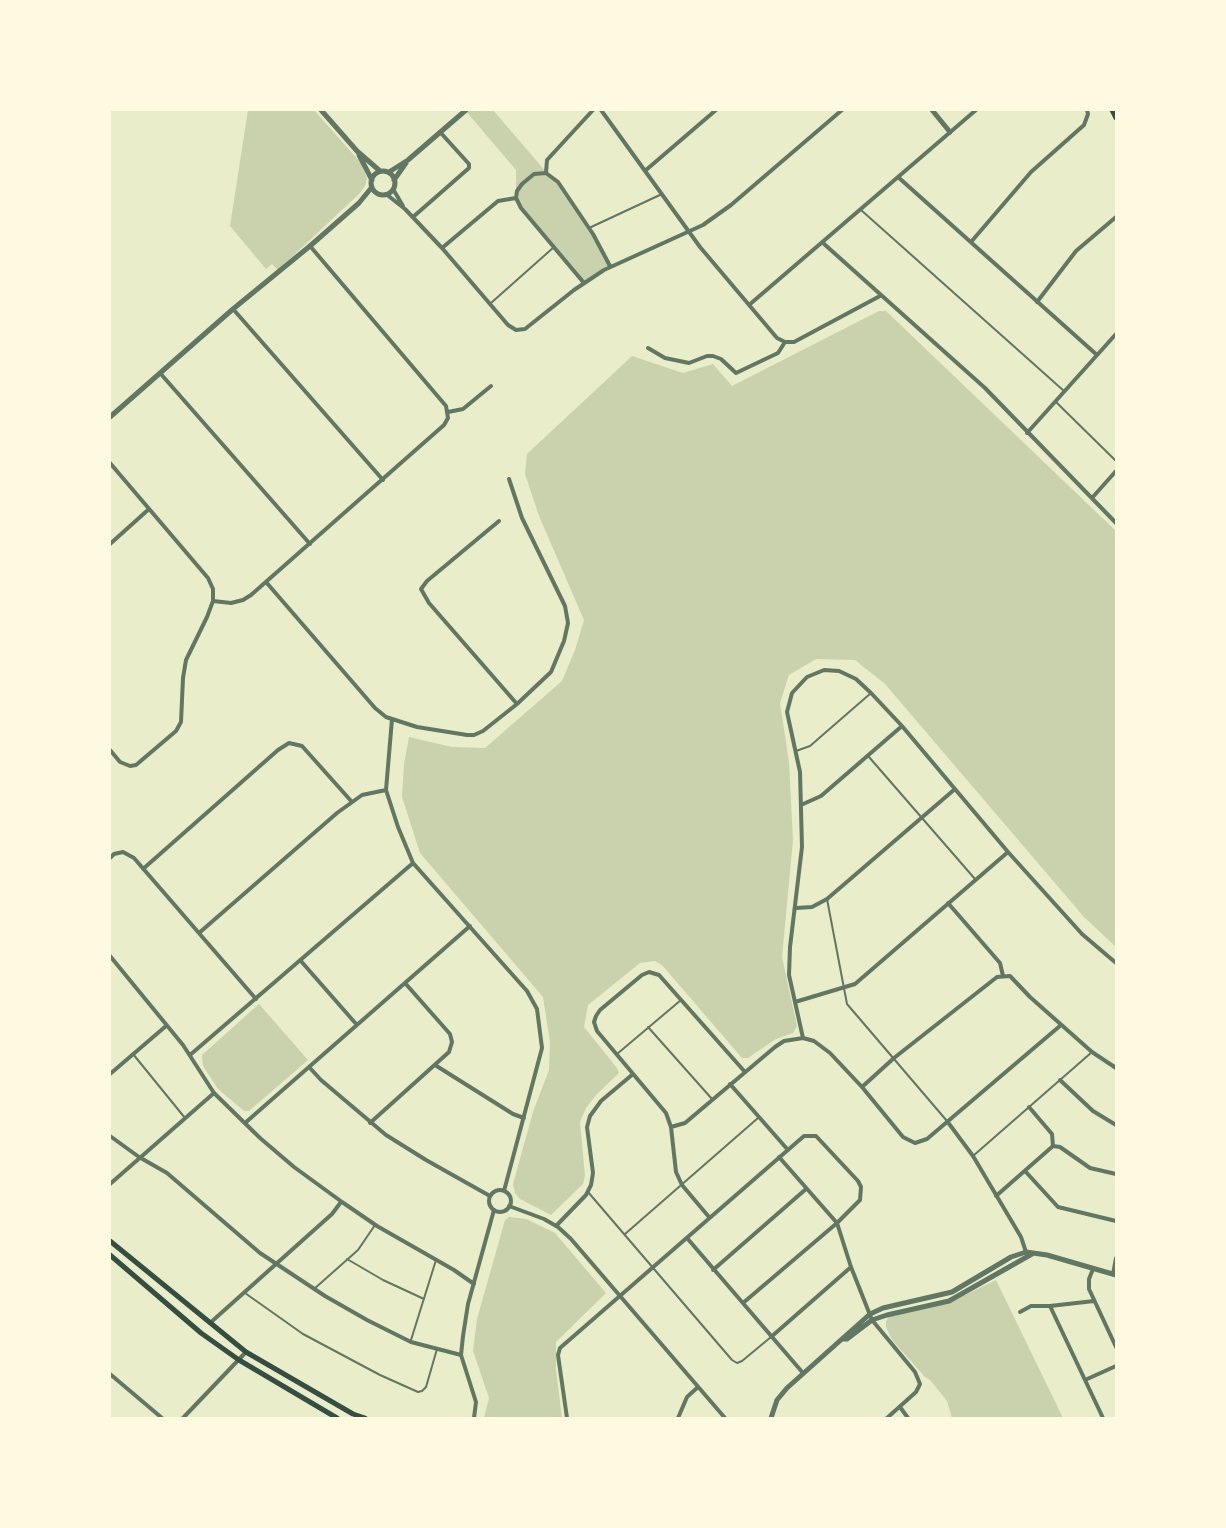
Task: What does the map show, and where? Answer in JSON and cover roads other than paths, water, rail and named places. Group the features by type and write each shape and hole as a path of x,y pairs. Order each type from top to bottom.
{"main road":[{"path":"1112,110 1116,117"},
{"path":"110,1241 246,1352 351,1416 365,1419"},
{"path":"110,1256 201,1333 238,1360 338,1419"}],"street":[{"path":"321,110 357,151 380,171 389,172 466,110"},
{"path":"546,173 548,160 593,110"},
{"path":"601,110 700,247 777,338 785,342 795,342 880,296"},
{"path":"646,170 716,110"},
{"path":"359,203 377,193 386,194 405,209 442,248 508,325 516,330 525,329 584,283 610,267 690,232 730,205 842,110"},
{"path":"932,110 950,132"},
{"path":"749,305 976,110"},
{"path":"971,242 1031,172 1084,125 1087,110"},
{"path":"413,217 469,168 469,164 440,132"},
{"path":"357,151 372,180"},
{"path":"405,209 393,189 394,180 408,159"},
{"path":"110,417 359,203 372,187 375,174 380,171"},
{"path":"389,172 394,180"},
{"path":"584,283 521,208 516,198 517,191 522,184 534,174 546,173 558,183 589,228 610,267"},
{"path":"898,177 1097,356"},
{"path":"372,187 377,193"},
{"path":"386,194 393,189"},
{"path":"442,248 498,201 516,198"},
{"path":"1037,302 1076,251 1116,217"},
{"path":"823,243 985,388 1116,523"},
{"path":"213,601 231,603 243,600 383,480 444,425 448,418 446,406 310,246"},
{"path":"233,309 383,480"},
{"path":"1027,433 1116,334"},
{"path":"648,348 664,358 689,363 713,356 736,373 778,353 785,342"},
{"path":"160,373 310,544"},
{"path":"448,412 463,409 491,386"},
{"path":"110,463 208,578 213,589 213,601 207,618 186,660 181,722 176,731 136,765 130,766 120,762 110,750"},
{"path":"1092,498 1116,471"},
{"path":"266,582 375,708 392,720 417,727 474,735 483,731 517,704 551,672 564,641 568,623 565,606 522,518 509,479"},
{"path":"110,544 149,509"},
{"path":"499,521 427,581 421,589 429,603 517,704"},
{"path":"803,1038 789,975 790,947 802,847 800,772 787,712 792,693 807,677 824,670 839,671 856,679 871,693 902,726 1008,852 1083,934 1116,963"},
{"path":"392,720 386,790 413,863 527,991 537,1009 542,1048 504,1191"},
{"path":"801,806 822,796 902,726"},
{"path":"143,869 278,750 289,743 302,746 352,802"},
{"path":"796,908 813,907 827,899 954,789"},
{"path":"199,933 352,802 362,795 386,790"},
{"path":"110,858 114,854 123,852 134,858 256,999"},
{"path":"795,1002 855,984 1008,852"},
{"path":"190,1055 413,863"},
{"path":"948,903 1000,963 1003,976"},
{"path":"245,1123 470,926"},
{"path":"110,956 112,963 190,1055 214,1093 260,1138 294,1167 375,1225 474,1284"},
{"path":"300,960 357,1025"},
{"path":"710,1217 682,1185 676,1172 670,1128 663,1107 597,1031 594,1022 596,1016 642,975 649,972 658,975 745,1072"},
{"path":"862,1087 894,1058 997,977 1003,976 1010,976 1092,1052 1116,1068"},
{"path":"370,1123 449,1052 452,1042 450,1034 405,983"},
{"path":"670,1128 685,1123 775,1047 784,1041 803,1038 814,1041 830,1053 862,1087 903,1137 915,1143 927,1139 1061,1025"},
{"path":"110,1074 166,1026"},
{"path":"435,1065 513,1114 524,1118"},
{"path":"309,1067 370,1123 426,1160 490,1196"},
{"path":"556,1226 588,1192 591,1185 593,1173 587,1127 590,1116 601,1101 633,1074"},
{"path":"1060,1080 1093,1112 1116,1125"},
{"path":"730,1084 788,1150"},
{"path":"110,1184 214,1093"},
{"path":"1029,1107 1052,1134 1053,1146"},
{"path":"947,1121 972,1156 1029,1253"},
{"path":"110,1136 167,1173 260,1253 314,1289 411,1342 461,1355"},
{"path":"567,1419 558,1355 560,1347 804,1136 816,1136 858,1181 861,1187 860,1200 837,1223 743,1303"},
{"path":"996,1196 1053,1146 1060,1147 1090,1168 1116,1174"},
{"path":"779,1157 837,1223 851,1268 871,1317 915,1372 920,1384 916,1392 887,1419"},
{"path":"1025,1171 1058,1207 1116,1221"},
{"path":"713,1269 806,1189"},
{"path":"496,1191 504,1191 510,1197 509,1206 504,1211 494,1210 490,1205 490,1196 496,1191"},
{"path":"209,1323 332,1214 342,1202"},
{"path":"509,1206 556,1226 571,1239 725,1419"},
{"path":"474,1419 476,1402 461,1355 468,1304 494,1210"},
{"path":"687,1238 803,1373"},
{"path":"771,1419 781,1394 871,1317 949,1301 1029,1253 1054,1257 1115,1275 1116,1258"},
{"path":"771,1337 851,1268"},
{"path":"1092,1269 1089,1289 1116,1347"},
{"path":"1020,1312 1031,1306 1094,1301"},
{"path":"1050,1306 1103,1419"},
{"path":"183,1419 246,1352"},
{"path":"1085,1380 1116,1366"},
{"path":"110,1374 162,1419"},
{"path":"678,1419 687,1397 698,1388"},
{"path":"900,1407 908,1419"}],"lane":[{"path":"589,228 662,194"},
{"path":"861,210 1064,391"},
{"path":"490,304 554,247"},
{"path":"1055,401 1116,461"},
{"path":"795,751 810,746 871,693"},
{"path":"868,756 975,880"},
{"path":"827,899 847,1004 947,1121"},
{"path":"617,1054 681,1000"},
{"path":"648,1027 712,1099"},
{"path":"972,1156 1092,1052"},
{"path":"133,1054 185,1118"},
{"path":"625,1234 759,1118"},
{"path":"588,1192 737,1363 771,1337"},
{"path":"314,1289 364,1244 375,1225"},
{"path":"347,1259 383,1280 424,1299"},
{"path":"411,1342 436,1260"},
{"path":"243,1292 303,1334 380,1375 418,1392 426,1387 437,1349"}]}
